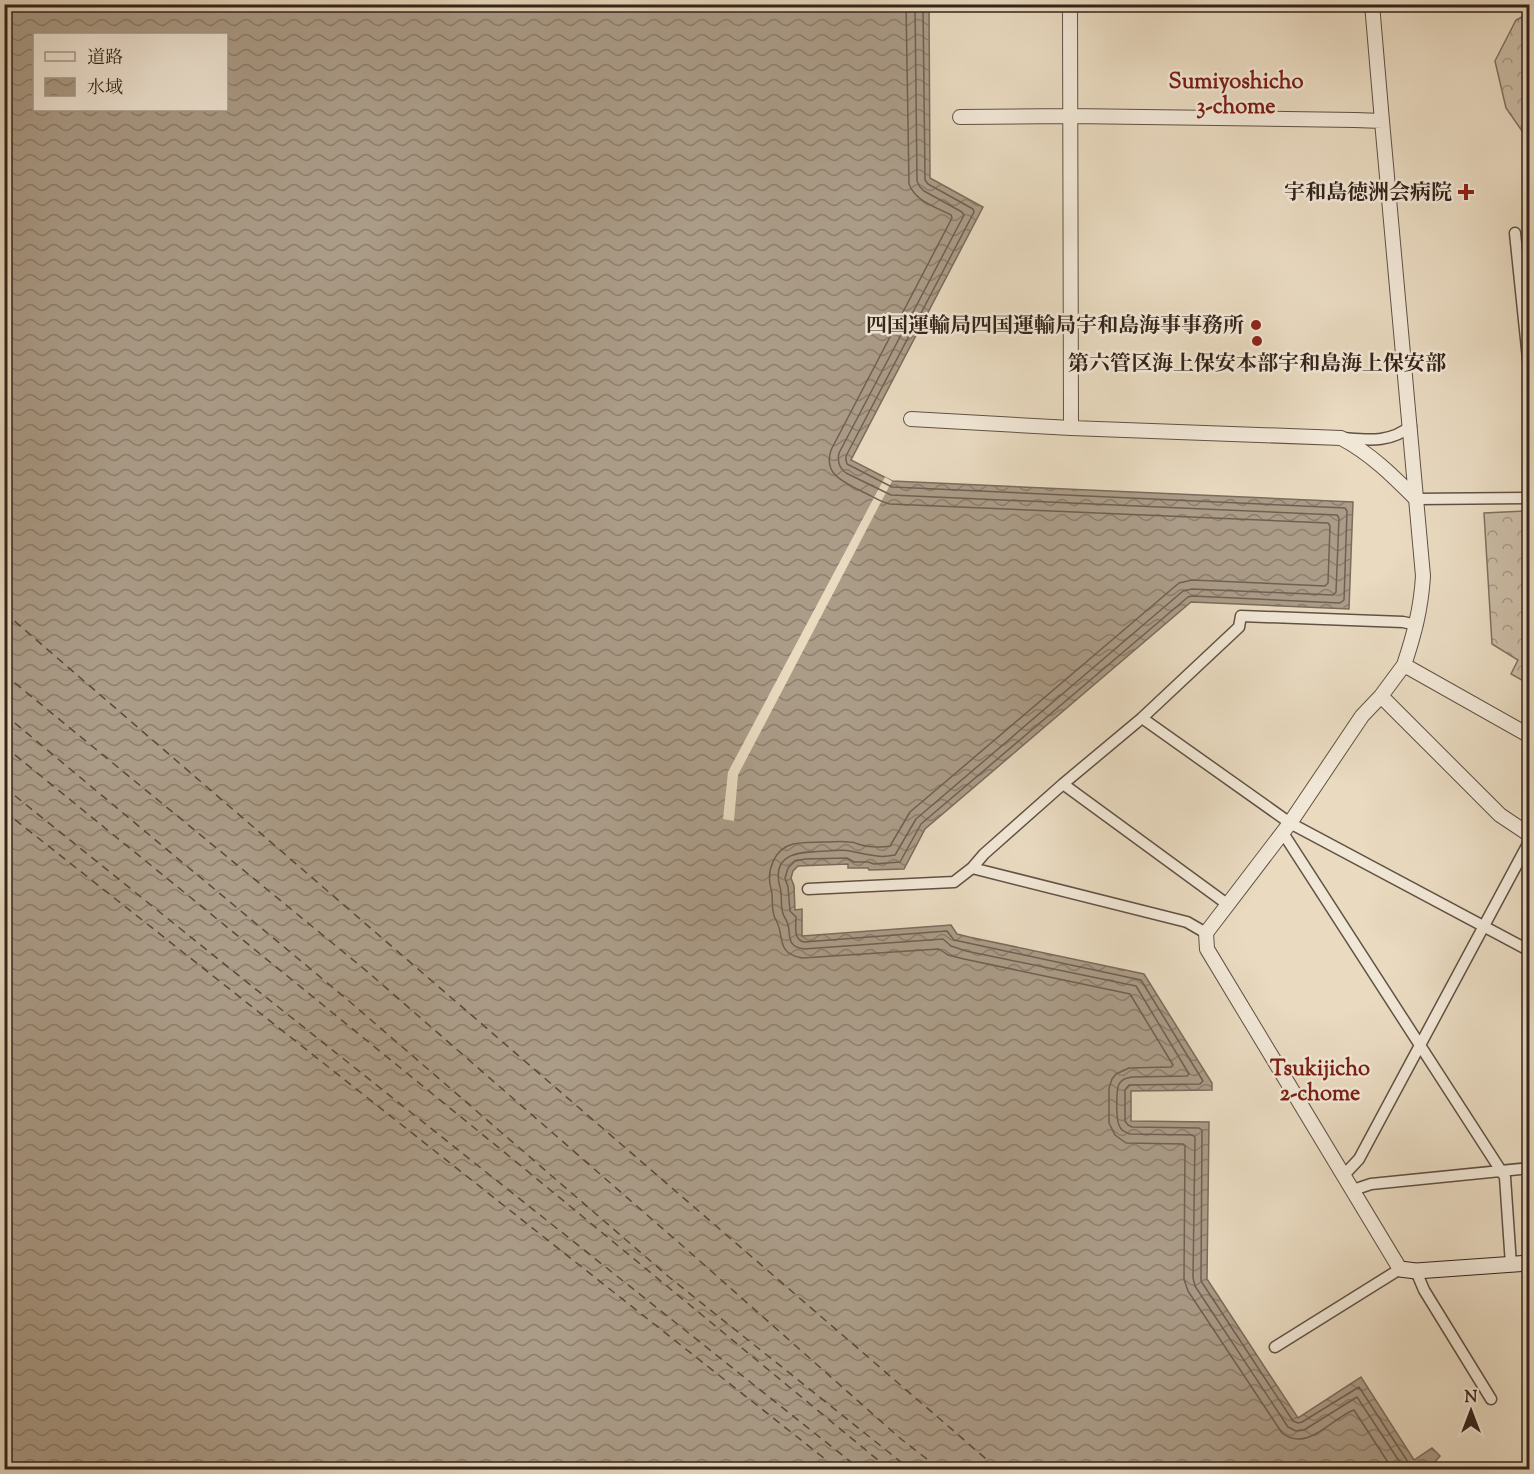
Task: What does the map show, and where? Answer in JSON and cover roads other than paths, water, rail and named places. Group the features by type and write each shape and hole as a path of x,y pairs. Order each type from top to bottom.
{"main road":[{"path":"1400,1269 1416,1271 1530,1263"}],"street":[{"path":"1070,4 1071,428"},
{"path":"1275,1347 1400,1269 1207,949 1206,933 1286,828 1362,716 1381,696 1404,665 1417,625 1421,603 1424,576 1372,4"},
{"path":"960,117 1071,116 1382,122"},
{"path":"1515,233 1530,378"},
{"path":"910,419 1374,440 1401,434 1411,426"},
{"path":"1341,438 1354,445 1393,476 1416,499 1530,498"},
{"path":"808,889 954,882 1063,784 1142,718 1239,627 1241,616 1403,622 1417,625"},
{"path":"1404,665 1530,736"},
{"path":"1381,696 1500,815 1530,835"},
{"path":"1142,718 1286,828 1391,878 1530,951"},
{"path":"1063,784 1227,904"},
{"path":"1286,828 1505,1176 1511,1265"},
{"path":"1344,1175 1359,1159 1530,840"},
{"path":"972,868 1187,922 1206,933"},
{"path":"1353,1190 1371,1184 1530,1168"},
{"path":"1416,1271 1424,1290 1491,1399"}],"water":[{"path":"5,5 929,5 930,178 983,207 851,460 892,481 1353,502 1349,609 1191,602 925,829 904,869 869,870 868,868 848,868 848,864 798,866 791,878 794,886 795,910 802,909 802,936 951,925 957,934 1144,974 1212,1083 1212,1090 1131,1091 1131,1121 1209,1122 1207,1279 1298,1418 1361,1377 1414,1460 1432,1448 1440,1456 1428,1470 5,1470"}],"place":[{"name":"宇和島徳洲会病院","path":"1466,192"},
{"name":"四国運輸局四国運輸局宇和島海事事務所","path":"1256,325"},
{"name":"第六管区海上保安本部宇和島海上保安部","path":"1257,341"}],"district":[{"name":"Sumiyoshicho 3-chome","path":"1236,92"},
{"name":"Tsukijicho 2-chome","path":"1320,1080"}]}
